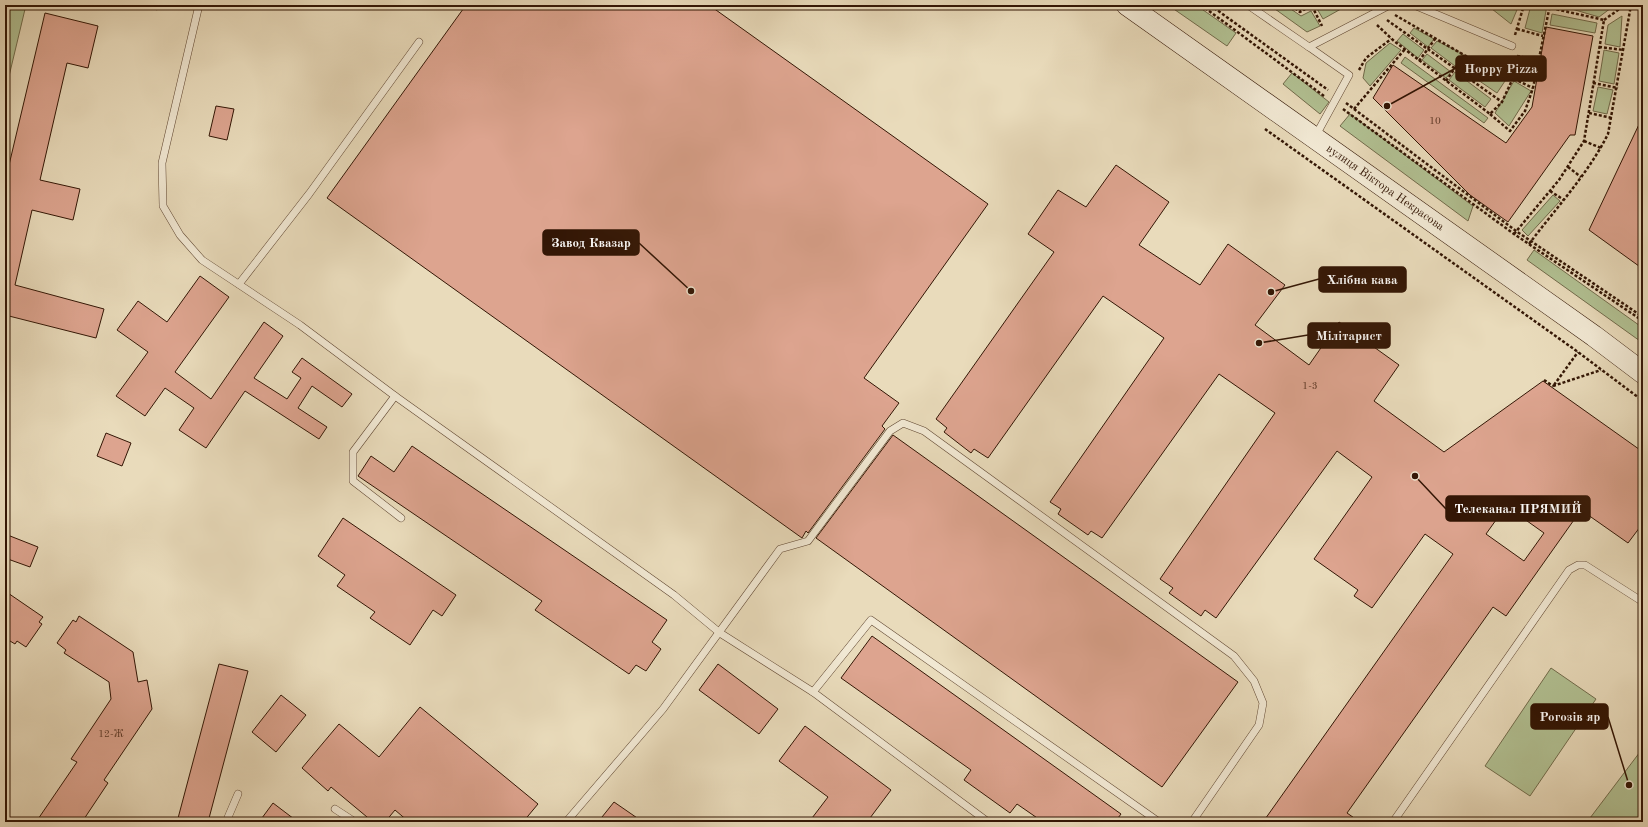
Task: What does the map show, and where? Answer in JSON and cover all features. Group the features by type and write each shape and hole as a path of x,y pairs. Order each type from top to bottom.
{"main road":[{"name":"вулиця Віктора Некрасова","path":"1127,5 1643,372"}],"lane":[{"path":"199,5 162,163 163,206 180,235 202,260 300,325 395,396 674,595 720,633 813,692 988,822"},
{"path":"1248,5 1349,75 1314,138"},
{"path":"1414,5 1512,46"},
{"path":"1309,47 1388,6"},
{"path":"239,284 309,194 420,42"},
{"path":"395,396 353,452 353,481 401,518"},
{"path":"566,822 663,709 780,549 808,541 890,431 903,423 924,431 1234,656 1254,681 1263,703 1258,725 1192,822"},
{"path":"1393,822 1569,570 1578,565 1585,565 1643,602"},
{"path":"813,692 871,620 1159,822"},
{"path":"226,822 238,794"},
{"path":"336,809 355,822"}],"path":[{"path":"1200,5 1335,99 1354,109 1516,231 1643,317"},
{"path":"1210,5 1514,234 1643,321"},
{"path":"1291,5 1300,12 1312,5 1328,37"},
{"path":"1490,114 1502,102 1513,78 1512,46 1524,5"},
{"path":"1368,16 1391,39 1490,114 1510,131 1525,111 1533,88 1543,36 1551,5 1555,9 1604,20"},
{"path":"1514,234 1550,191 1568,167 1584,141 1604,20 1625,5"},
{"path":"1529,244 1581,177 1601,148 1608,134 1618,88 1631,5"},
{"path":"1388,6 1400,19 1464,55 1533,88"},
{"path":"1376,12 1502,102"},
{"path":"1517,29 1543,36"},
{"path":"1355,76 1366,58 1391,39"},
{"path":"1419,60 1436,39"},
{"path":"1600,47 1624,50"},
{"path":"1354,109 1405,49"},
{"path":"1446,81 1464,55"},
{"path":"1512,55 1539,60"},
{"path":"1594,83 1618,88"},
{"path":"1588,113 1612,118"},
{"path":"1265,130 1578,352 1643,401"},
{"path":"1584,141 1601,148"},
{"path":"1568,167 1581,177"},
{"path":"1550,191 1564,200"},
{"path":"1553,386 1578,352"},
{"path":"1553,386 1601,370"},
{"path":"1544,380 1553,386"}],"green space":[{"path":"5,5 26,5 5,93"},
{"path":"1168,5 1196,5 1236,33 1227,46"},
{"path":"1277,5 1285,5 1301,16 1311,11 1320,26 1307,32 1275,9"},
{"path":"1320,5 1348,5 1323,19 1316,7"},
{"path":"1487,5 1519,5 1511,24"},
{"path":"1531,5 1547,5 1542,33 1525,28"},
{"path":"1558,5 1615,5 1599,17"},
{"path":"1552,14 1597,23 1595,33 1550,25"},
{"path":"1622,16 1620,47 1605,44 1608,25"},
{"path":"1414,28 1434,39 1428,47 1410,33"},
{"path":"1403,34 1424,50 1418,58 1397,41"},
{"path":"1437,41 1463,54 1455,66 1431,48"},
{"path":"1390,43 1401,50 1370,86 1363,78 1366,63"},
{"path":"1604,50 1619,53 1614,84 1599,81"},
{"path":"1427,54 1451,72 1446,78 1422,60"},
{"path":"1405,57 1488,118 1484,123 1401,63"},
{"path":"1466,57 1507,78 1497,93 1459,67"},
{"path":"1455,72 1491,99 1485,107 1449,80"},
{"path":"1292,73 1329,102 1320,114 1283,84"},
{"path":"1514,81 1531,91 1509,126 1495,113"},
{"path":"1598,87 1613,90 1607,114 1593,111"},
{"path":"1350,114 1473,206 1468,221 1340,126"},
{"path":"1553,195 1560,201 1528,236 1522,230"},
{"path":"1534,250 1643,328 1643,336 1640,341 1527,260"},
{"path":"1551,668 1596,699 1530,796 1485,766"},
{"path":"1643,748 1643,822 1587,822"}],"building":[{"path":"466,5 709,5 988,204 864,378 899,403 882,426 885,429 808,533 806,531 802,538 327,198"},
{"path":"45,13 98,26 88,68 67,63 40,180 80,189 73,220 32,210 15,285 104,309 96,338 5,315 5,182"},
{"path":"1546,27 1593,36 1575,135 1570,135 1508,222 1470,195 1373,98 1393,65 1506,143 1532,107"},
{"path":"216,106 234,109 227,140 209,136"},
{"path":"1643,116 1643,269 1589,230"},
{"path":"1116,165 1169,202 1139,245 1200,285 1228,244 1285,285 1255,325 1309,365 1339,322 1399,365 1374,401 1444,452 1543,381 1643,452 1643,523 1628,543 1581,510 1506,616 1493,607 1347,813 1360,822 1263,822 1453,554 1425,534 1372,608 1354,596 1358,590 1314,559 1372,477 1337,451 1216,618 1205,610 1201,616 1169,593 1173,588 1160,579 1275,413 1219,374 1102,538 1091,531 1088,535 1058,514 1061,509 1050,502 1164,338 1103,296 988,458 974,449 971,453 944,432 947,428 936,419 1054,252 1028,234 1058,190 1086,207","holes":["1506,506 1544,533 1524,561 1486,534"]},
{"path":"200,276 229,297 175,372 211,399 264,322 283,336 254,378 287,399 301,378 292,372 302,358 352,394 342,407 312,386 298,408 327,427 319,439 245,391 206,448 179,430 194,408 165,388 145,416 116,396 148,352 117,330 138,301 167,322"},
{"path":"106,433 131,443 122,466 97,456"},
{"path":"893,435 1238,682 1162,787 816,538"},
{"path":"412,446 667,620 652,642 661,649 646,671 636,665 629,674 535,610 542,601 358,476 371,456 394,472"},
{"path":"343,518 456,595 442,616 433,610 410,645 370,618 375,612 337,586 345,575 318,556"},
{"path":"5,534 38,547 30,567 5,558"},
{"path":"5,591 43,617 39,622 42,624 26,647 17,641 15,644 5,638"},
{"path":"79,616 133,652 138,682 147,680 152,709 104,780 108,783 82,822 36,822 77,762 71,759 111,699 109,682 64,653 66,650 57,643 73,620 76,622"},
{"path":"872,636 1121,814 1115,822 1043,822 1017,804 1010,813 964,780 971,770 841,678"},
{"path":"219,664 248,671 208,822 177,822"},
{"path":"718,664 778,709 759,734 699,690"},
{"path":"281,695 306,715 276,752 252,732"},
{"path":"420,707 538,804 523,822 409,822 395,810 385,822 373,822 331,787 328,791 302,768 339,724 379,757"},
{"path":"805,726 891,790 867,822 809,822 828,797 779,761"},
{"path":"614,802 643,822 598,822"},
{"path":"273,803 298,822 259,822"}],"place":[{"name":"Hoppy Pizza","path":"1387,106"},
{"name":"Завод Квазар","path":"691,291"},
{"name":"Хлібна кава","path":"1271,292"},
{"name":"Мілітарист","path":"1259,343"},
{"name":"Телеканал ПРЯМИЙ","path":"1415,476"},
{"name":"Рогозів яр","path":"1629,785"}]}
